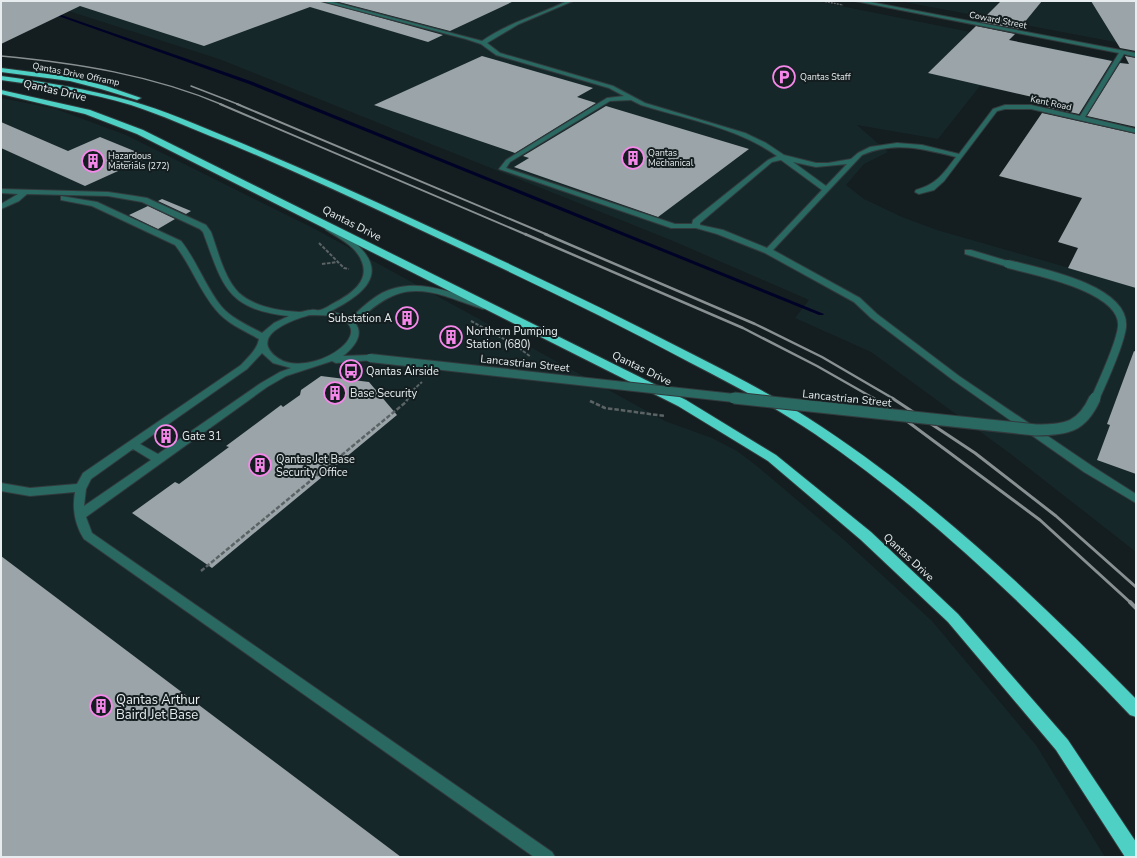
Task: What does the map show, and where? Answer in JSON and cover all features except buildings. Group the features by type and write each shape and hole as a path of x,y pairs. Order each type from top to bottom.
{"highway":[{"name":"Qantas Drive Offramp","path":"1,70 63,79 114,89 149,102 210,133"},
{"name":"Qantas Drive","path":"1,78 58,87 123,101 152,110 210,133 285,164 555,288 716,371 786,410 820,432 880,475 946,528 987,563 1050,622 1136,710"},
{"name":"Qantas Drive","path":"1,92 87,112 140,132 682,403 772,458 866,536 953,618 1062,745 1135,857"}],"street":[{"path":"323,1 483,43 498,54 611,86 642,104 743,134 764,144 826,189"},
{"path":"483,43 539,13 560,7 571,1"},
{"name":"Coward Street","path":"857,1 1136,55"},
{"path":"1081,119 1117,64 1123,52"},
{"path":"631,98 609,99 508,161 502,169 674,226 696,226 720,232 768,251 857,300 874,316 956,378 1088,469 1136,499"},
{"name":"Kent Road","path":"919,192 931,188 942,180 995,110 1005,106 1031,107 1136,132"},
{"path":"768,251 860,154 877,146 911,144 960,156"},
{"path":"696,226 696,222 770,161 782,157 816,165 838,164 853,161"},
{"path":"1,191 108,194 135,198 198,224 207,232 225,280 230,289 238,297 259,309 278,313 298,314 323,312 344,317 351,322 356,330 354,347 357,352 370,358"},
{"path":"1,207 25,192 94,204 178,243 186,253 196,274 219,309 264,340"},
{"path":"323,312 353,295 366,279 369,270 366,260 360,252 324,225"},
{"name":"Lancastrian Street","path":"325,363 348,358 370,358 1029,430 1051,430 1070,425 1084,417 1096,395 1122,329 1120,317 1113,305 1096,292 1077,284 968,252"},
{"path":"351,322 385,295 398,289 424,288 491,308"},
{"path":"298,314 277,324 268,332 254,357 244,367 87,476 82,482 80,488 80,515 83,530 88,536 547,857"},
{"path":"80,515 264,385 283,374 325,363 345,352 355,339"},
{"path":"264,340 264,350 270,358 280,363 294,366 309,366"},
{"path":"132,444 158,460"},
{"path":"1,487 10,490 36,491 80,488"}],"path":[{"path":"322,264 338,262"},
{"path":"465,318 515,345 534,359"},
{"path":"201,571 406,402 412,391 422,382"},
{"path":"584,397 605,408 670,418"}],"shaded area":[{"path":"37,1 816,1 1136,65 1136,118 980,86 938,139 857,125 888,152 864,164 846,185 864,199 902,217 937,230 1136,287 1136,552 1012,455 871,352 795,318 809,300 673,241 219,59"},
{"path":"899,1 1136,1 1136,46"},
{"path":"1,98 56,109 126,135 315,229 665,421 712,438 737,451 757,466 843,539 932,621 1036,745 1105,857 1,857"}],"waterway":[{"path":"51,12 251,83 821,314"}],"railway":[{"path":"1,56 58,62 142,78 223,105"},
{"path":"191,86 240,105"},
{"path":"220,104 527,235"},
{"path":"237,104 548,235"},
{"path":"525,234 743,328 817,366 875,399"},
{"path":"545,234 755,324 822,357 894,399"},
{"path":"873,398 884,404 1040,520 1131,603"},
{"path":"892,398 975,453 1056,516 1136,587"},
{"path":"1131,603 1136,608"}],"place":[{"name":"Qantas Staff","path":"784,77"},
{"name":"Qantas Mechanical","path":"633,158"},
{"name":"Hazardous Materials (272)","path":"93,161"},
{"name":"Substation A","path":"407,318"},
{"name":"Northern Pumping Station (680)","path":"451,337"},
{"name":"Qantas Airside","path":"351,371"},
{"name":"Base Security","path":"335,393"},
{"name":"Gate 31","path":"166,436"},
{"name":"Qantas Jet Base Security Office","path":"260,465"},
{"name":"Qantas Arthur Baird Jet Base","path":"101,706"}]}
